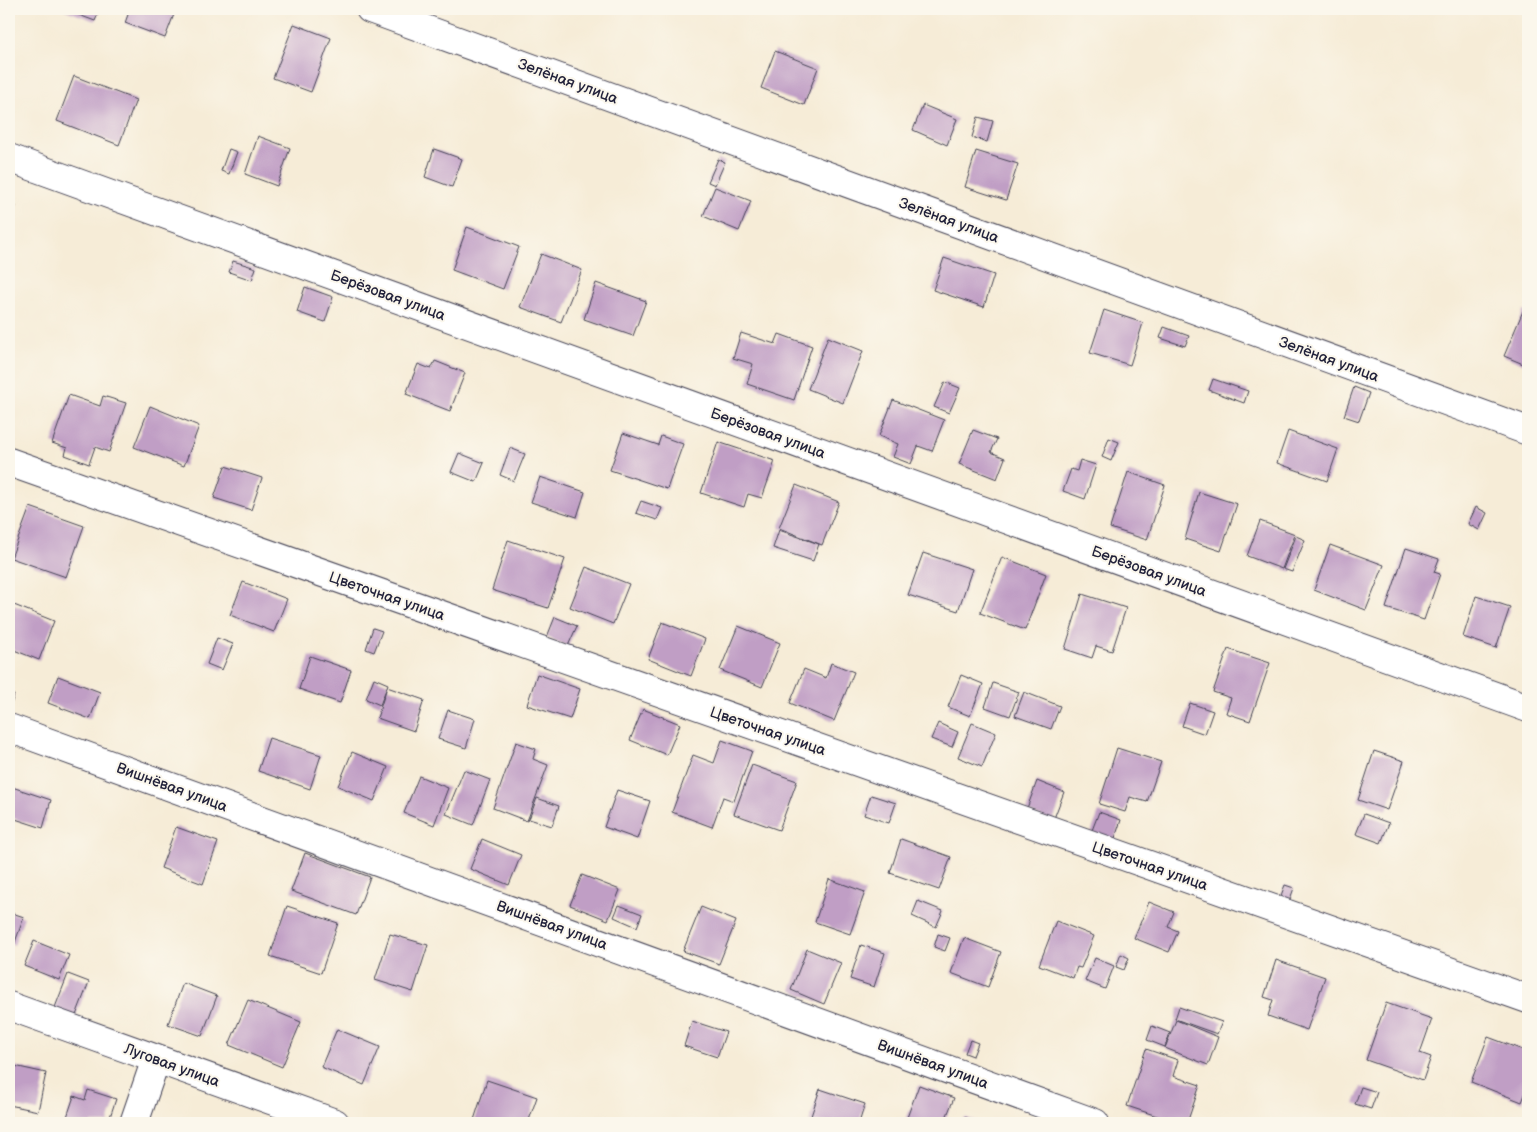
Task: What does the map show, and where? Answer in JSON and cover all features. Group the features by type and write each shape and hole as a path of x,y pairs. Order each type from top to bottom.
{"street":[{"name":"Зелёная улица","path":"370,9 1528,430"},
{"name":"Берёзовая улица","path":"9,158 1528,708"},
{"name":"Цветочная улица","path":"9,462 1528,999"},
{"name":"Вишнёвая улица","path":"9,728 1096,1123"},
{"name":"Луговая улица","path":"9,1006 335,1123"},
{"path":"134,1123 156,1059"}],"building":[{"path":"63,9 100,9 95,21"},
{"path":"130,9 176,9 165,38 125,23"},
{"path":"294,24 331,38 311,92 273,78"},
{"path":"775,51 818,68 804,105 761,88"},
{"path":"74,76 136,100 119,145 57,121"},
{"path":"923,105 957,119 947,145 913,130"},
{"path":"978,117 993,121 987,142 972,137"},
{"path":"258,136 290,148 277,186 245,174"},
{"path":"229,149 237,152 229,174 221,171"},
{"path":"434,149 462,159 452,187 425,177"},
{"path":"976,151 1018,164 1006,200 965,187"},
{"path":"718,159 725,162 715,185 708,182"},
{"path":"715,187 751,201 739,231 703,216"},
{"path":"9,203 16,206 9,226"},
{"path":"467,227 519,247 503,289 452,270"},
{"path":"541,254 582,270 561,322 520,307"},
{"path":"944,258 994,275 984,307 933,290"},
{"path":"233,261 256,268 252,280 229,272"},
{"path":"596,283 646,301 633,336 584,319"},
{"path":"305,287 333,297 325,322 297,312"},
{"path":"1104,310 1143,323 1130,365 1090,353"},
{"path":"1523,311 1528,313 1528,366 1504,356"},
{"path":"1164,327 1189,336 1185,346 1160,338"},
{"path":"741,333 775,344 779,334 812,346 794,400 747,384 753,364 733,358"},
{"path":"828,337 863,351 843,403 808,389"},
{"path":"435,361 465,373 450,411 406,394 418,364 431,369"},
{"path":"1213,379 1248,391 1244,403 1209,390"},
{"path":"945,382 960,388 949,413 934,407"},
{"path":"1354,387 1369,393 1359,421 1344,416"},
{"path":"69,395 100,406 103,396 126,403 109,452 95,447 89,464 65,455 67,448 52,443"},
{"path":"893,400 944,420 932,451 918,446 911,464 893,457 898,444 879,436"},
{"path":"150,406 199,426 184,466 134,447"},
{"path":"973,430 997,439 991,452 1005,458 997,479 959,464"},
{"path":"1288,431 1338,449 1327,481 1277,463"},
{"path":"623,433 658,445 661,436 683,444 667,489 610,470"},
{"path":"1109,438 1119,442 1111,461 1102,457"},
{"path":"718,442 775,461 762,498 748,494 744,507 701,493"},
{"path":"510,448 525,454 514,481 500,475"},
{"path":"459,453 484,463 476,482 451,472"},
{"path":"1080,460 1096,465 1085,499 1063,491 1071,469 1077,471"},
{"path":"225,466 262,478 251,510 214,498"},
{"path":"1128,472 1165,485 1147,540 1110,528"},
{"path":"540,477 585,492 577,517 531,502"},
{"path":"796,485 839,502 822,545 779,528"},
{"path":"1199,492 1237,504 1221,551 1185,539"},
{"path":"641,501 662,508 657,520 636,513"},
{"path":"30,507 84,526 66,577 11,558"},
{"path":"1476,507 1487,513 1479,530 1468,524"},
{"path":"1260,521 1295,534 1282,569 1247,556"},
{"path":"779,530 819,544 813,561 773,548"},
{"path":"1296,536 1305,540 1292,572 1283,569"},
{"path":"508,540 565,559 548,608 492,590"},
{"path":"1330,545 1384,565 1366,610 1314,590"},
{"path":"1406,548 1439,559 1434,572 1440,574 1424,620 1386,608"},
{"path":"923,553 972,569 958,611 908,595"},
{"path":"1002,557 1046,574 1025,630 980,613"},
{"path":"586,567 629,584 613,624 570,607"},
{"path":"243,582 287,599 274,632 230,615"},
{"path":"1082,594 1126,608 1112,651 1096,646 1092,658 1065,649"},
{"path":"1476,596 1510,607 1496,648 1463,637"},
{"path":"9,603 54,621 39,660 9,648"},
{"path":"555,617 577,626 568,646 547,637"},
{"path":"662,622 705,639 691,676 648,659"},
{"path":"738,626 780,643 762,687 720,670"},
{"path":"373,628 382,631 374,652 366,649"},
{"path":"217,638 233,644 222,670 207,664"},
{"path":"1228,649 1270,663 1250,721 1226,713 1231,698 1213,692"},
{"path":"310,656 351,670 340,703 299,689"},
{"path":"831,663 854,672 834,721 790,703 804,669 826,678"},
{"path":"537,674 580,689 570,719 527,705"},
{"path":"961,675 983,684 970,716 948,707"},
{"path":"58,676 100,692 90,719 48,703"},
{"path":"374,678 388,684 380,705 366,699"},
{"path":"993,683 1019,692 1010,716 985,707"},
{"path":"387,687 424,700 414,731 377,718"},
{"path":"1024,692 1060,706 1051,729 1015,716"},
{"path":"9,693 14,695 9,711"},
{"path":"1190,703 1213,711 1205,734 1182,726"},
{"path":"643,709 680,724 667,755 630,740"},
{"path":"448,710 475,719 466,748 438,739"},
{"path":"938,723 958,732 952,747 931,739"},
{"path":"972,723 996,733 982,767 958,757"},
{"path":"269,738 321,755 310,789 258,771"},
{"path":"722,740 752,751 734,801 723,797 712,827 672,812 693,755 714,763"},
{"path":"516,742 536,749 533,759 548,765 527,821 493,808"},
{"path":"1117,748 1161,762 1147,802 1130,797 1125,812 1099,804"},
{"path":"1374,751 1404,761 1387,810 1358,800"},
{"path":"352,752 388,767 374,801 338,786"},
{"path":"752,765 797,781 779,830 734,814"},
{"path":"464,770 490,780 473,825 446,814"},
{"path":"419,776 448,788 434,825 404,813"},
{"path":"1037,781 1064,792 1053,821 1026,811"},
{"path":"12,787 51,800 43,828 9,817 9,797"},
{"path":"617,790 650,801 637,839 604,827"},
{"path":"871,795 896,803 889,823 864,815"},
{"path":"537,798 559,806 552,826 529,819"},
{"path":"1099,812 1121,820 1114,841 1091,833"},
{"path":"1364,814 1389,823 1381,843 1356,834"},
{"path":"176,827 218,842 203,884 161,868"},
{"path":"482,839 521,855 509,885 470,869"},
{"path":"901,839 951,857 939,890 890,873"},
{"path":"305,853 370,877 356,915 291,891"},
{"path":"582,875 620,890 608,920 570,905"},
{"path":"829,879 865,892 850,934 815,922"},
{"path":"1285,885 1294,888 1289,902 1280,898"},
{"path":"918,901 943,911 936,927 912,916"},
{"path":"1149,902 1174,912 1168,927 1178,931 1169,952 1134,938"},
{"path":"619,905 642,914 637,927 614,917"},
{"path":"287,906 338,923 321,973 270,956"},
{"path":"701,907 736,921 719,964 683,951"},
{"path":"9,912 24,917 14,945 9,943"},
{"path":"1056,921 1094,936 1081,968 1077,967 1073,978 1039,965"},
{"path":"390,934 428,945 413,992 375,980"},
{"path":"938,934 950,938 945,951 934,947"},
{"path":"964,938 1001,952 988,987 951,973"},
{"path":"34,941 69,955 59,980 24,966"},
{"path":"861,945 885,953 874,987 850,979"},
{"path":"807,949 841,963 824,1004 791,990"},
{"path":"1121,954 1129,958 1124,970 1116,967"},
{"path":"1095,958 1114,966 1105,989 1085,981"},
{"path":"1276,960 1325,977 1307,1030 1268,1016 1273,1000 1264,997"},
{"path":"68,974 89,982 75,1018 54,1010"},
{"path":"183,983 217,996 202,1036 168,1024"},
{"path":"248,1000 301,1022 282,1067 229,1045"},
{"path":"1386,1003 1432,1019 1420,1053 1431,1057 1423,1080 1366,1060"},
{"path":"1179,1007 1222,1022 1217,1034 1175,1019"},
{"path":"1176,1020 1218,1037 1208,1065 1165,1048"},
{"path":"692,1021 726,1032 717,1057 684,1046"},
{"path":"1152,1026 1170,1033 1165,1047 1147,1040"},
{"path":"337,1029 380,1047 364,1085 321,1067"},
{"path":"1488,1037 1528,1052 1528,1087 1522,1102 1471,1082"},
{"path":"970,1040 978,1043 973,1056 965,1053"},
{"path":"1146,1049 1178,1060 1173,1076 1200,1085 1187,1123 1178,1123 1127,1106"},
{"path":"10,1065 46,1073 38,1111 9,1105"},
{"path":"487,1080 537,1097 528,1123 473,1123"},
{"path":"919,1085 954,1098 944,1123 905,1123"},
{"path":"1361,1087 1377,1092 1371,1109 1355,1104"},
{"path":"820,1089 865,1104 859,1123 809,1122"},
{"path":"88,1090 116,1099 108,1123 65,1123 74,1096 85,1100"},
{"path":"964,1117 982,1123 962,1123"}]}
